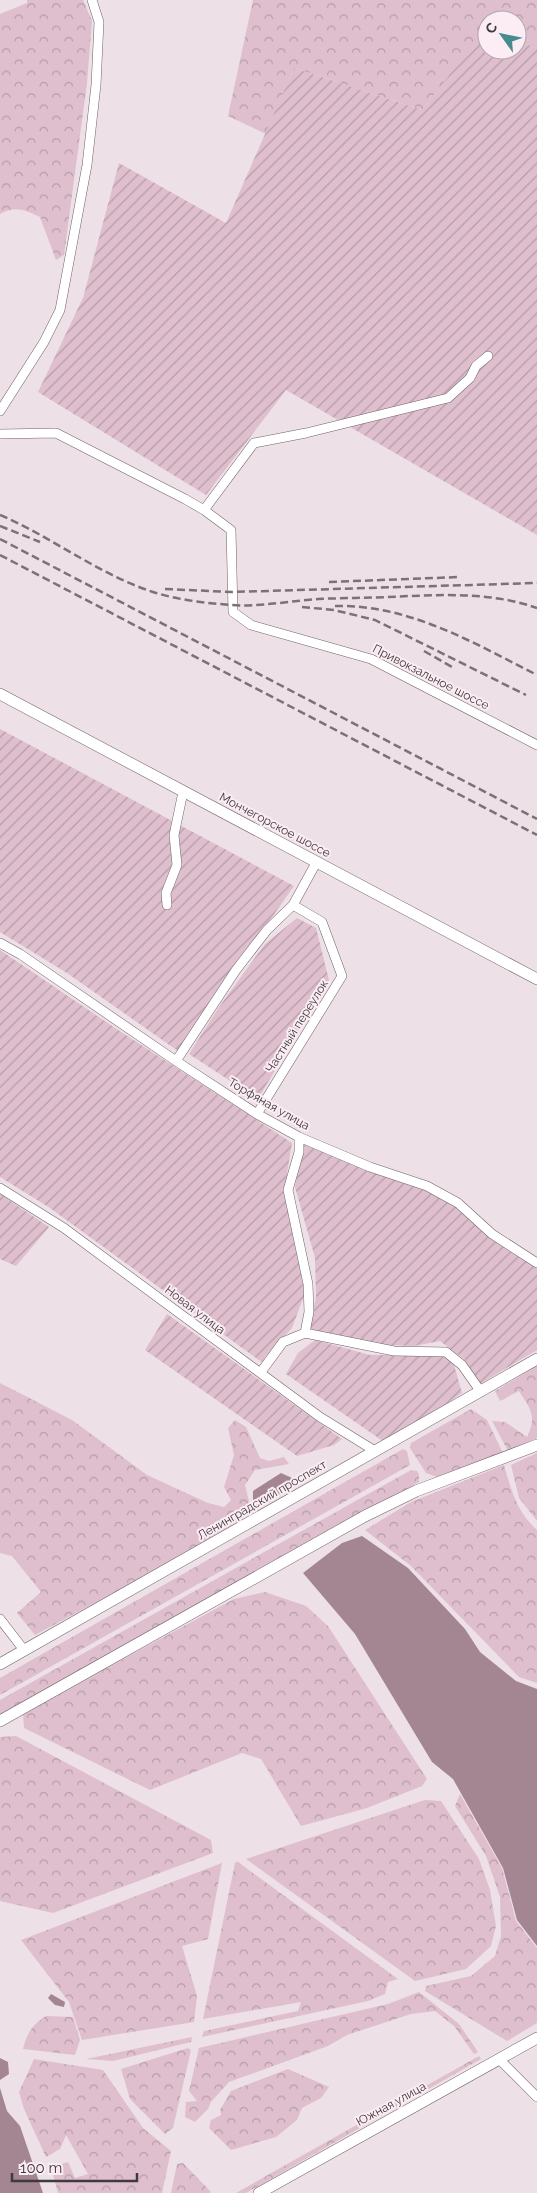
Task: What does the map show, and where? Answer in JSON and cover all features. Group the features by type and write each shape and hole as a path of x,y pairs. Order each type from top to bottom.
{"street":[{"path":"0,411 44,342 60,310 87,165 96,85 99,22 92,0"},
{"path":"0,434 21,432 56,433 101,454 204,510 254,444 448,398 470,378 476,366 488,356"},
{"name":"Привокзальное шоссе","path":"204,510 231,530 232,605 233,612 237,617 252,625 371,659 537,745"},
{"name":"Мончегорское шоссе","path":"0,694 537,979"},
{"path":"166,905 166,893 177,865 174,834 183,792"},
{"path":"176,1062 236,970 267,930 294,905 316,863"},
{"name":"Частный переулок","path":"257,1114 342,976 322,922 294,905"},
{"name":"Торфяная улица","path":"0,943 27,959 176,1062 257,1114 299,1137 370,1167 427,1186 458,1203 492,1234 537,1263"},
{"path":"299,1137 299,1152 288,1190 308,1284 310,1312 306,1333"},
{"name":"Новая улица","path":"0,1188 64,1228 216,1342 261,1372 320,1416 375,1451"},
{"path":"261,1372 283,1342 306,1333 394,1351 446,1352 462,1365 481,1392"},
{"name":"Ленинградский проспект","path":"0,1664 537,1359"},
{"path":"0,1721 365,1516 416,1491 537,1445"},
{"path":"0,1619 24,1650"},
{"name":"Южная улица","path":"259,2193 537,2038"},
{"path":"500,2060 537,2097"}],"green space":[{"path":"27,0 83,0 92,21 87,83 64,255 56,260 40,217 30,212 15,209 0,214 0,14 27,3"},
{"path":"253,0 537,0 537,48 527,44 527,10 477,10 477,42 422,110 294,68 266,134 228,116"},
{"path":"477,40 477,60 527,60 527,44 537,48 537,535 286,390 206,495 38,392 83,298 119,163 226,223 294,68 422,110"},
{"path":"0,729 294,886 178,1051 67,973 0,932"},
{"path":"297,918 316,928 329,980 258,1099 189,1054 219,1007 265,944"},
{"path":"0,950 115,1028 292,1143 284,1192 305,1293 292,1328 265,1357 263,1363 50,1208 0,1177"},
{"path":"304,1141 363,1169 413,1184 457,1206 537,1266 537,1350 480,1384 464,1359 440,1341 414,1346 361,1344 309,1329 316,1297 315,1258 295,1187"},
{"path":"0,1194 49,1227 16,1266 0,1259"},
{"path":"167,1314 342,1439 334,1445 297,1456 145,1350"},
{"path":"315,1340 370,1355 445,1355 454,1365 462,1393 387,1444 286,1374 298,1353"},
{"path":"537,1366 537,1438 508,1451 492,1421 505,1422 527,1437 532,1424 531,1413 519,1391 500,1401 495,1391"},
{"path":"0,1383 72,1420 147,1475 208,1503 224,1507 231,1500 224,1487 234,1455 228,1428 235,1420 246,1427 260,1458 269,1461 284,1457 289,1464 255,1470 245,1485 251,1510 230,1528 177,1559 35,1635 17,1613 41,1592 12,1556 0,1553"},
{"path":"471,1409 487,1420 503,1453 440,1478 426,1473 410,1448 411,1443"},
{"path":"403,1449 407,1451 410,1465 0,1695 0,1678"},
{"path":"537,1453 537,1521 519,1498 511,1465"},
{"path":"504,1465 512,1492 524,1516 537,1530 537,1683 519,1677 411,1566 365,1530 411,1502"},
{"path":"411,1470 417,1471 419,1482 0,1717 0,1700"},
{"path":"265,1592 306,1606 328,1626 427,1779 422,1786 367,1808 301,1826 261,1759 242,1753 150,1790 24,1728 23,1713 234,1599"},
{"path":"16,1736 211,1840 213,1853 53,1913 0,1901 0,1737"},
{"path":"460,1794 502,1868 516,1921 537,1948 537,2023 507,2041 425,1991 426,1986 471,1976 495,1956 501,1936 500,1897 486,1856 455,1806"},
{"path":"425,1800 441,1801 479,1859 490,1890 496,1926 491,1946 466,1969 415,1981 246,1859"},
{"path":"238,1861 398,1979 388,1982 385,1994 368,2001 202,2037 204,2031 298,2011 301,2002 203,2019 235,1863"},
{"path":"222,1863 208,1939 182,1946 197,1996 194,2022 82,2040 69,2002 21,1940"},
{"path":"419,1992 459,2024 478,2052 474,2054 454,2026 435,2011 411,2014 347,2035 328,2046 229,2082 195,2122 185,2117 186,2102 197,2101 189,2091 199,2048 388,2004"},
{"path":"46,2016 73,2017 80,2040 75,2055 23,2049 26,2038 31,2030"},
{"path":"192,2037 191,2042 113,2061 86,2059"},
{"path":"188,2048 191,2050 173,2128 165,2134 130,2099 121,2069"},
{"path":"479,2056 481,2059 246,2193 236,2193"},
{"path":"34,2059 103,2070 143,2128 171,2151 162,2193 58,2193 51,2167 68,2162 75,2178 88,2174 66,2135 60,2149 46,2157 24,2109 19,2092"},
{"path":"288,2069 329,2087 321,2098 302,2108 297,2120 276,2137 231,2150 209,2128 211,2120 221,2115 220,2110 231,2091"},
{"path":"183,2163 210,2193 171,2193 177,2164"}],"shaded area":[{"path":"281,1473 292,1478 290,1486 268,1503 258,1506 253,1500 253,1491"},
{"path":"362,1536 408,1568 465,1629 480,1652 516,1681 537,1689 537,1946 517,1920 503,1868 453,1779 432,1762 355,1634 303,1573 342,1543"},
{"path":"51,1994 65,2002 64,2007 55,2005 48,1998"},
{"path":"0,2058 8,2062 9,2074 0,2080"},
{"path":"0,2088 7,2111 20,2126 43,2193 0,2193"}],"railway":[{"path":"0,515 113,575 153,592 182,599 211,603 264,605 318,599 463,595 500,599 537,608"},
{"path":"0,526 40,542"},
{"path":"0,539 537,819"},
{"path":"0,555 537,835"},
{"path":"329,582 460,577"},
{"path":"165,589 232,592 537,583"},
{"path":"335,606 362,607 388,611 414,619 465,639 537,675"},
{"path":"302,607 334,610 375,620 526,695"},
{"path":"424,651 452,667"}]}
